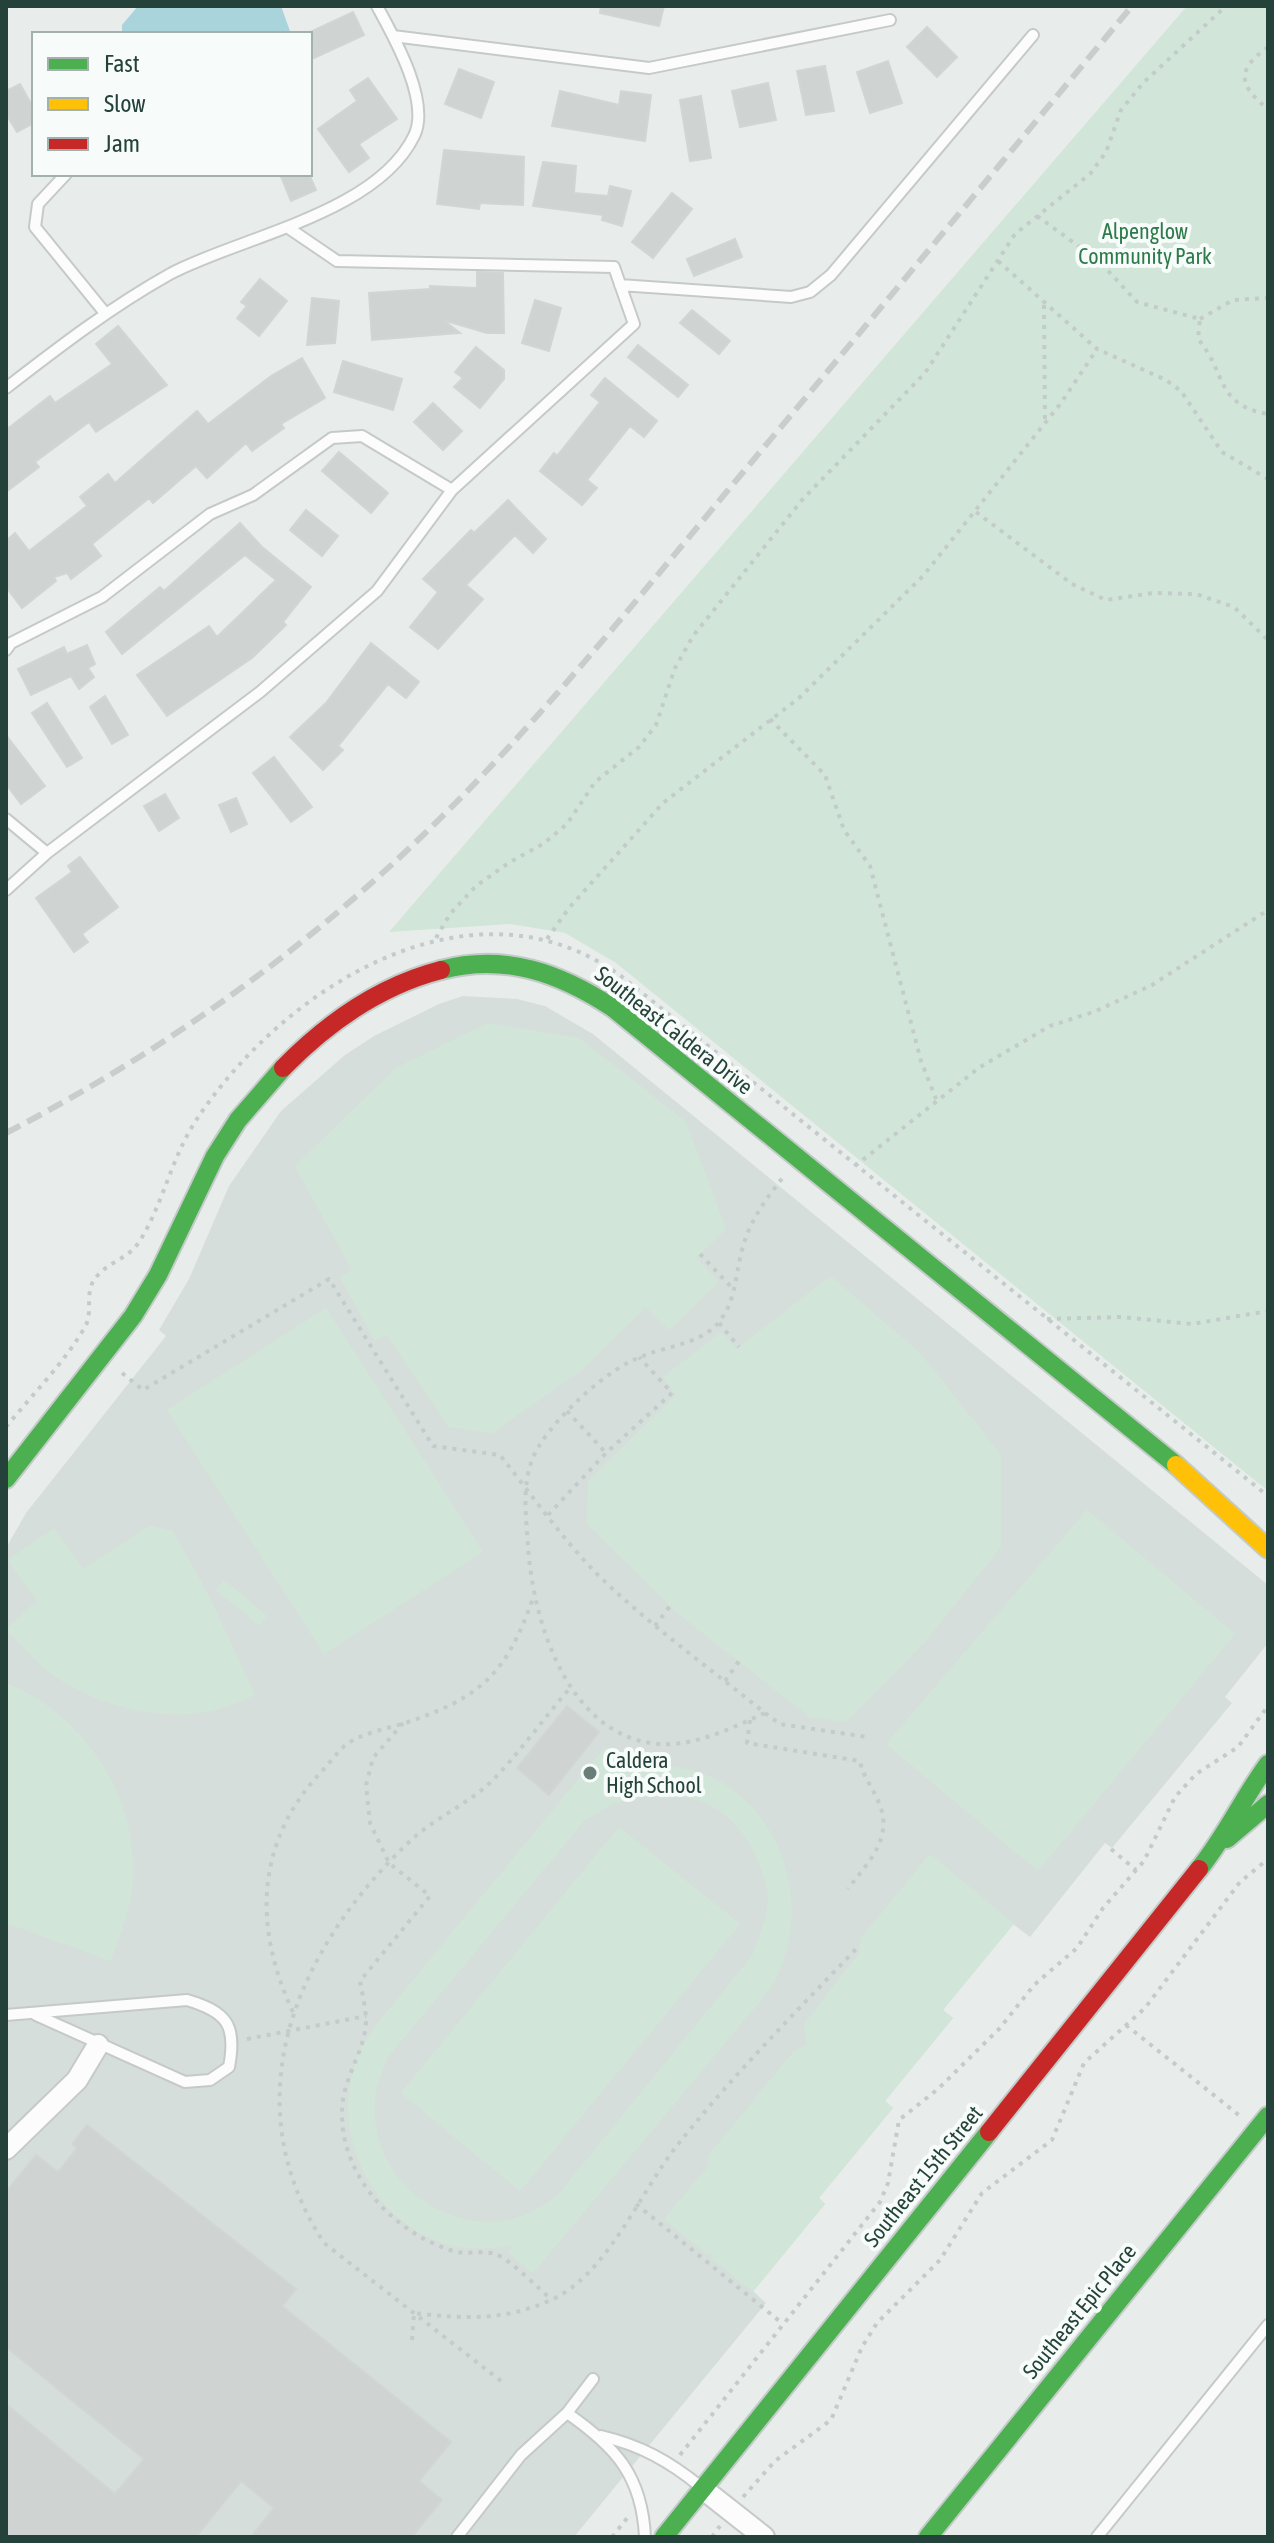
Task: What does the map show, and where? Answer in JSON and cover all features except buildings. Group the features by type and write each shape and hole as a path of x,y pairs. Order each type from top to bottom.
{"street":[{"name":"Southeast Caldera Drive","path":"6,1479 149,1291 196,1190 234,1125 251,1100 298,1050 328,1026 398,985 442,969 473,963 505,963 578,985 613,1008 1198,1483 1268,1549"},
{"name":"Southeast Caldera Drive","path":"1198,1483 1268,1522"},
{"name":"Southeast 15th Street","path":"1219,1845 1241,1801 1268,1764"},
{"name":"Southeast 15th Street","path":"664,2537 1219,1845 1268,1804"},
{"path":"6,2149 77,2080 98,2045"},
{"name":"Southeast Epic Place","path":"928,2537 1262,2123"},
{"path":"703,2489 764,2537"}],"lane":[{"path":"6,388 105,313 174,272 290,229 361,190 396,161 414,137 419,121 416,93 377,6"},
{"path":"393,36 649,68 890,20"},
{"path":"620,285 791,297 810,292 831,275 1033,35"},
{"path":"64,176 38,204 35,227 105,313"},
{"path":"6,890 47,853 260,692 377,591 452,490 634,324 614,267 337,261 290,229"},
{"path":"6,650 11,643 102,597 210,514 253,495 332,438 362,436 452,490"},
{"path":"6,819 47,853"},
{"path":"6,2015 36,2015 187,2000 208,2007 227,2022 234,2041 229,2067 210,2080 185,2082 36,2015"},
{"path":"1097,2537 1268,2325"},
{"path":"457,2537 521,2455 567,2413 593,2379"},
{"path":"567,2413 601,2436 631,2474 641,2501 645,2537"},
{"path":"601,2436 634,2444 672,2464 703,2489"}],"path":[{"path":"436,938 450,914 476,886 543,844 567,824 595,782 639,747 656,725 675,668 693,636 802,500 925,373 1015,234 1090,174 1106,152 1121,110 1143,83 1226,6"},
{"path":"1268,47 1250,61 1244,71 1245,84 1268,109"},
{"path":"1037,216 1099,261 1137,302 1200,319 1233,300 1268,298"},
{"path":"997,261 1097,349 1173,386 1191,404 1207,434 1222,452 1268,479"},
{"path":"1044,305 1045,424"},
{"path":"1200,319 1198,339 1213,357 1229,398 1246,410 1268,414"},
{"path":"547,939 569,908 663,803 799,698 923,576 1045,424 1097,349"},
{"path":"976,512 1072,584 1106,600 1153,593 1196,594 1234,607 1268,640"},
{"path":"770,719 825,775 844,830 870,866 921,1061 936,1099"},
{"path":"855,1166 936,1099 1050,1026 1096,1011 1152,985 1268,910"},
{"path":"6,1427 87,1324 88,1296 97,1275 127,1256 140,1240 176,1157 216,1093 261,1045 319,996 374,964 436,938 491,933 547,939 601,962 621,976 1268,1496"},
{"path":"765,1713 705,1738 654,1743 612,1727 570,1688 546,1638 533,1598 525,1487 540,1445 567,1411 639,1357 697,1339 719,1323 735,1290 750,1226 763,1202 788,1171"},
{"path":"700,1254 735,1290"},
{"path":"102,1356 143,1390 329,1279 433,1446 500,1455 595,1572 655,1626 780,1724 867,1737"},
{"path":"1045,1319 1121,1317 1192,1324 1268,1311"},
{"path":"719,1323 739,1347"},
{"path":"548,1515 606,1453 672,1393 639,1357"},
{"path":"567,1411 606,1453"},
{"path":"293,2012 277,1977 265,1920 266,1888 284,1826 306,1787 347,1744 378,1729 403,1723 467,1697 494,1677 518,1640 533,1598"},
{"path":"655,1626 670,1606"},
{"path":"725,1681 739,1661"},
{"path":"501,2381 324,2243 299,2200 288,2171 280,2106 286,2032 293,2012 339,1923 389,1863 437,1819 491,1781 570,1688"},
{"path":"672,2464 784,2325 841,2246 880,2202 888,2183 899,2120 938,2089 1000,2028 1034,1985 1077,1948 1103,1908 1144,1861 1175,1797 1196,1774 1238,1747 1268,1706"},
{"path":"750,1720 747,1743 860,1761 879,1803 885,1831 881,1845 848,1889"},
{"path":"403,1723 373,1758 366,1785 370,1823 389,1863 430,1896 360,1981 366,2016 364,2037 345,2083 342,2114 347,2147 362,2180 385,2212 418,2237 456,2252 497,2254 552,2300"},
{"path":"1111,1849 1136,1870"},
{"path":"712,2537 775,2461 831,2420 862,2347 877,2323 940,2260 982,2193 1052,2140 1084,2063 1158,1994 1177,1962 1208,1929 1240,1882 1268,1859"},
{"path":"414,2313 484,2318 552,2300 579,2282 596,2264 674,2149 745,2065 856,1949"},
{"path":"234,2041 366,2016"},
{"path":"1126,2025 1262,2123"},
{"path":"636,2204 784,2325"},
{"path":"412,2340 414,2313"},
{"path":"612,2537 641,2501"}],"shaded area":[{"name":"Caldera High School","path":"463,996 517,999 545,1006 593,1034 1268,1585 1268,1643 1225,1697 1232,1703 1112,1848 1105,1843 1030,1937 1013,1924 943,2010 953,2018 885,2101 893,2108 819,2198 825,2204 753,2291 766,2303 574,2537 6,2537 6,1548 26,1513 166,1336 159,1330 189,1279 229,1186 281,1111 345,1055 374,1036 439,1004"}],"green space":[{"name":"Alpenglow Community Park","path":"1187,6 1268,6 1268,1491 616,963 565,933 510,924 389,932"},
{"path":"488,1023 579,1038 686,1122 726,1229 696,1258 719,1282 669,1330 646,1307 582,1370 492,1433 449,1427 387,1335 375,1341 340,1277 352,1270 295,1166 396,1068"},
{"path":"831,1276 921,1354 1001,1455 1001,1547 924,1643 846,1722 810,1717 676,1612 587,1524 588,1481 676,1395 663,1377 722,1332 736,1349"},
{"path":"326,1308 483,1552 324,1654 167,1410"},
{"path":"1087,1510 1235,1634 1038,1871 886,1744"},
{"path":"150,1526 173,1531 210,1598 255,1695 220,1709 194,1713 172,1714 129,1708 87,1694 50,1673 6,1629 37,1601 8,1560 54,1528 83,1569"},
{"path":"224,1580 267,1616 259,1625 216,1590"},
{"path":"6,1683 58,1714 81,1736 100,1760 126,1816 132,1846 132,1888 111,1961 6,1923"},
{"path":"605,1747 627,1764 621,1773 666,1767 706,1775 740,1795 766,1825 784,1862 791,1903 787,1946 771,1988 533,2273 509,2253 513,2246 472,2248 447,2244 421,2233 398,2217 379,2196 364,2172 354,2146 349,2118 349,2090 356,2062 376,2025","holes":["646,1794 664,1794 712,1806 737,1826 747,1839 756,1856 768,1897 765,1920 752,1956 557,2196 527,2214 507,2220 480,2221 455,2217 432,2207 412,2192 395,2173 383,2151 376,2127 375,2100 387,2058 584,1821 613,1804"]},
{"path":"619,1827 740,1924 520,2191 401,2093"},
{"path":"930,1854 1014,1924 943,2010 953,2018 885,2101 893,2108 819,2198 825,2204 753,2292 712,2259 711,2253 705,2253 664,2219 709,2165 708,2156 794,2051 807,2045 804,2024 859,1954 861,1938"}],"water":[{"path":"138,6 281,6 290,32 122,32 122,25"}],"railway":[{"path":"6,1133 117,1071 223,1001 324,924 462,797 623,616 1132,6"}],"traffic: fast":[{"path":"441,970 465,965 510,965 552,976 613,1008 1176,1465"},
{"path":"6,1479 133,1316 158,1275 215,1156 238,1120 283,1068"},
{"path":"1199,1869 1268,1764"},
{"path":"1227,1839 1268,1804"},
{"path":"928,2537 1268,2116"},
{"path":"664,2537 989,2132"}],"traffic: slow":[{"path":"1176,1465 1268,1549"}],"traffic: jam":[{"path":"283,1068 355,1008 396,986 441,970"},
{"path":"989,2132 1199,1869"}],"place":[{"name":"Caldera High School","path":"590,1773"}]}
